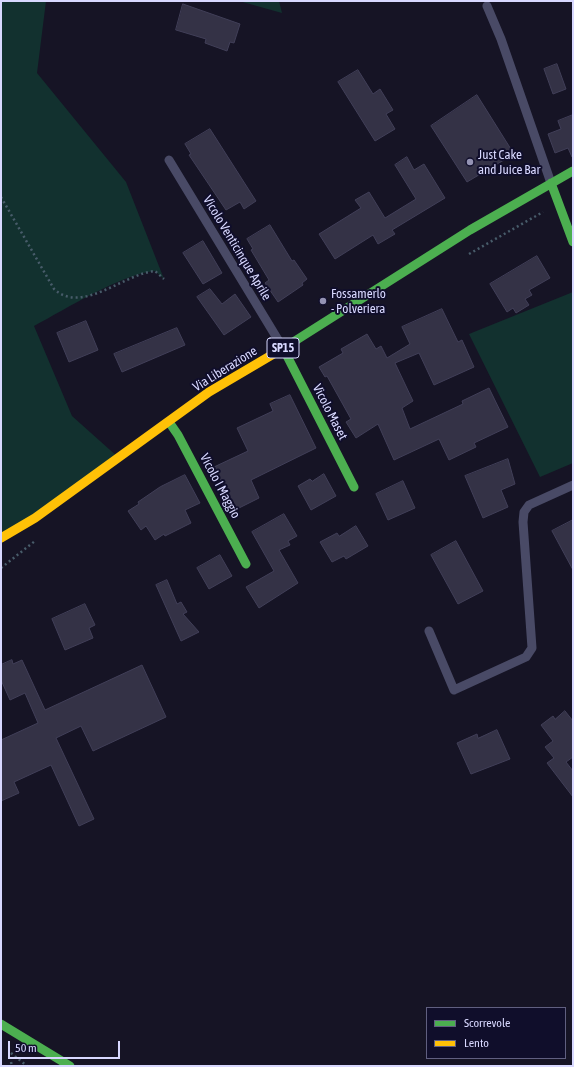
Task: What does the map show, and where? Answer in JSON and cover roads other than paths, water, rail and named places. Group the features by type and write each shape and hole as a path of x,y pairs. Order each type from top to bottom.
{"main road":[{"name":"Via Liberazione","path":"1,538 35,518 169,422 208,392 283,348 470,230 573,171"},
{"path":"551,183 573,242"},
{"name":"Vicolo Maset","path":"283,348 354,487"},
{"name":"Vicolo I Maggio","path":"169,422 178,434 246,564"},
{"path":"1,1024 70,1066"}],"lane":[{"path":"487,6 501,40 551,183"},
{"name":"Vicolo Venticinque Aprile","path":"169,160 283,348"},
{"path":"429,631 454,690 526,657 532,648 523,522 524,512 529,505 573,484"}],"place":[{"name":"Just Cake and Juice Bar","path":"470,162"},
{"name":"Fossamerlo - Polveriera","path":"323,301"}]}
